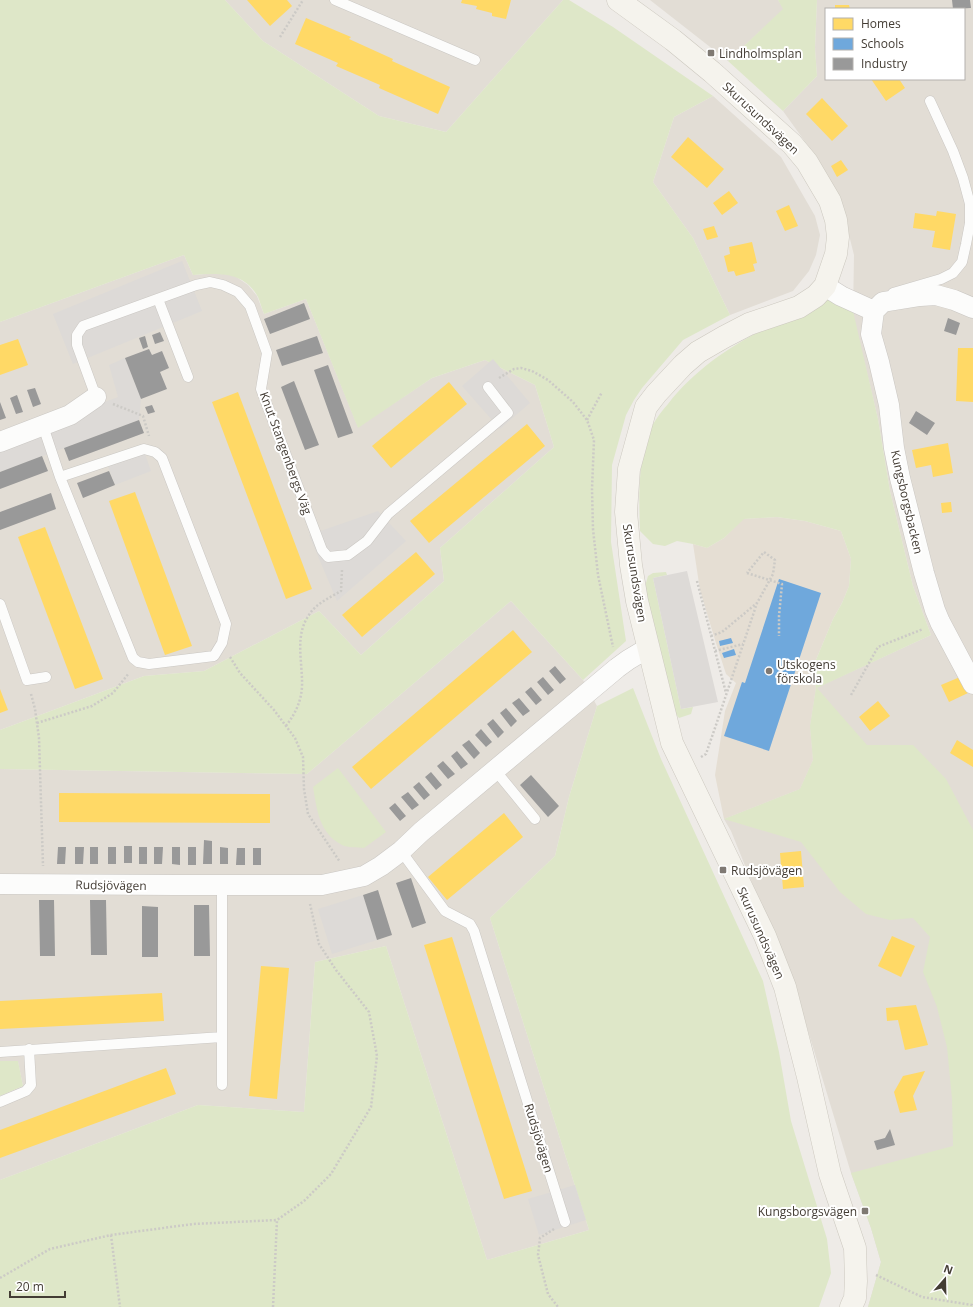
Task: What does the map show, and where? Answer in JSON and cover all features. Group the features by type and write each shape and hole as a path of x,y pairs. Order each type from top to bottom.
{"street":[{"name":"Skurusundsvägen","path":"618,0 673,40 712,72 792,144 807,162 830,201 836,220 838,237 836,254 825,286 816,296 799,307 749,324 698,352 683,365 646,407 629,469 626,512 631,565 637,601 672,743 765,936 784,986 808,1077 830,1174 855,1248 856,1281 854,1298 851,1307"},
{"path":"825,286 841,296 878,307 920,296 936,295 954,300 973,308"},
{"name":"Kungsborgsbacken","path":"878,307 871,334 889,406 894,448 900,478 935,610 973,684"},
{"path":"0,442 70,415 96,397"},
{"name":"Rudsjövägen","path":"0,884 176,886 322,885 364,876 381,866 401,851 494,770 617,668 648,648"}],"lane":[{"path":"335,0 354,4 475,60"},
{"path":"878,307 895,291 941,279 953,273 962,262 970,223 970,204 963,178 953,151 930,101"},
{"name":"Knut Stangenbergs Väg","path":"96,397 77,345 77,336 84,326 196,285 210,282 223,285 238,292 250,306 267,354 261,389 322,550 328,557 342,555"},
{"path":"158,299 188,377"},
{"path":"342,555 348,555 368,541 388,514 508,413 488,388"},
{"path":"43,426 60,477 133,658 138,662 149,664 214,656 222,643 226,624 162,458 155,452 144,449 60,477"},
{"path":"0,604 27,680 46,677"},
{"path":"494,770 535,818"},
{"name":"Rudsjövägen","path":"401,851 445,911 470,924 474,931 565,1222"},
{"path":"222,885 222,1085"},
{"path":"0,1052 222,1037"},
{"path":"0,1102 26,1091 31,1085 29,1049"}],"path":[{"path":"280,37 303,0"},
{"path":"488,388 499,377 514,369 521,368 532,371 548,380 573,402 587,420 594,440 592,489 593,529 598,575 613,650"},
{"path":"587,420 602,392"},
{"path":"96,397 143,416 155,452"},
{"path":"700,759 706,754 757,603 773,574 774,560 764,552 746,573 782,584 779,636"},
{"path":"286,726 296,711 302,688 301,632 308,614 314,608 340,591 342,555"},
{"path":"697,581 726,693"},
{"path":"711,636 722,632 757,603"},
{"path":"851,695 878,647 940,622"},
{"path":"222,643 240,673 274,710 295,738 303,757 304,789 308,814 341,864"},
{"path":"715,651 744,643"},
{"path":"37,723 92,706 113,693 138,662"},
{"path":"27,680 35,709 39,738 43,866 40,884"},
{"path":"0,1278 50,1249 111,1235 193,1224 277,1220 304,1201 331,1174 371,1107 377,1056 369,1012 336,970 319,944 309,903"},
{"path":"273,1307 277,1220"},
{"path":"558,1307 548,1294 538,1255 540,1238 565,1222"},
{"path":"111,1235 120,1307"},
{"path":"870,1272 922,1297 972,1305"}],"shaded area":[{"path":"225,0 563,0 446,132 379,116 263,41"},
{"path":"650,0 778,0 784,9 728,61"},
{"path":"817,0 973,0 973,1307 868,1307 881,1262 871,1228 851,1173 796,991 731,831 724,819 800,789 813,760 810,726 816,688 931,635 913,586 890,491 878,419 853,315 854,255 843,211 821,164 783,111 817,76 815,48"},
{"path":"713,96 781,157 815,216 820,235 816,255 809,271 793,291 730,315 693,238 653,182 674,117"},
{"path":"184,255 193,275 219,273 235,276 248,285 257,296 264,314 306,299 358,427 432,378 485,360 535,385 554,447 440,548 444,581 361,655 319,611 204,671 144,676 0,730 0,322"},
{"path":"182,261 202,311 73,364 53,314"},
{"path":"125,358 141,399 139,420 0,472 0,441 118,397 109,365"},
{"path":"493,359 530,403 500,429 462,386"},
{"path":"143,448 151,471 115,485 106,461"},
{"path":"378,511 406,541 337,601 309,535"},
{"name":"Utskogens förskola","path":"777,517 805,521 841,531 851,559 849,586 833,619 813,667 816,688 810,726 813,760 800,789 724,819 715,775 725,711 736,683 726,674 715,640 700,590 693,544 707,548 724,538 743,519"},
{"path":"687,571 718,702 681,709 653,578"},
{"path":"511,601 583,680 597,706 569,797 555,856 490,918 589,1230 487,1260 386,946 315,962 304,1112 198,1105 0,1180 0,1096 23,1086 18,1062 0,1061 0,769 307,774"},
{"path":"363,895 377,940 332,954 318,909"},
{"path":"575,1185 586,1220 539,1235 528,1199"}],"green space":[{"path":"0,0 225,0 263,41 379,116 446,132 563,0 569,0 613,27 713,96 674,117 653,182 693,238 730,315 683,340 642,388 626,415 612,465 611,542 626,641 583,680 511,601 307,774 0,769 0,730 144,676 204,671 319,611 361,655 444,581 440,548 554,447 535,385 485,360 432,378 358,428 306,299 264,314 258,297 245,282 238,278 221,274 193,275 184,255 0,322"},
{"path":"778,0 817,0 815,48 817,76 783,111 728,61 783,9"},
{"path":"826,298 853,311 878,419 890,491 913,586 931,635 817,688 867,745 913,745 946,779 973,830 973,1307 868,1307 881,1262 871,1228 851,1173 953,1146 952,1099 947,1047 937,1007 923,972 930,937 913,918 890,920 866,914 840,892 801,842 724,819 800,789 813,760 810,726 816,688 813,667 833,619 849,586 851,559 841,531 805,521 777,517 744,519 724,538 707,548 677,541 665,546 653,544 640,531 640,484 644,448 651,428 662,411 684,386 702,369 721,355 762,330"},
{"path":"666,572 667,575 653,578 681,709 693,707 691,714 679,718 671,708 645,602 648,576 653,573"},
{"path":"633,688 661,759 763,981 779,1052 791,1121 827,1239 831,1273 819,1307 0,1307 0,1180 198,1105 304,1112 315,962 386,946 487,1260 589,1230 490,918 555,856 569,797 597,706"},
{"path":"338,768 386,832 364,848 344,846 334,840 328,834 320,820 313,787"},
{"path":"0,1061 18,1061 23,1086 0,1096"}],"building: Homes":[{"path":"247,0 287,0 292,6 270,26"},
{"path":"462,0 511,0 506,19 492,16 492,13 476,9 477,6 461,3"},
{"path":"835,5 849,5 850,8 835,8"},
{"path":"306,18 351,37 349,39 393,59 392,61 450,87 438,114 379,88 380,85 336,66 338,63 295,44"},
{"path":"872,80 900,80 905,88 886,101"},
{"path":"822,98 848,126 832,141 806,114"},
{"path":"688,137 724,169 707,188 671,157"},
{"path":"841,160 848,170 837,177 831,166"},
{"path":"729,191 738,203 722,215 713,203"},
{"path":"789,205 798,226 785,231 776,211"},
{"path":"937,211 956,214 950,250 932,247 935,231 913,228 915,213 936,216"},
{"path":"714,226 718,237 707,240 703,229"},
{"path":"752,242 757,263 753,264 755,271 736,276 734,271 728,272 724,256 730,254 729,247"},
{"path":"18,339 28,365 0,375 0,345"},
{"path":"958,348 973,348 973,402 956,401"},
{"path":"449,382 467,404 391,468 372,446"},
{"path":"238,392 312,589 286,599 212,402"},
{"path":"527,424 545,446 429,543 410,521"},
{"path":"948,443 953,473 933,477 931,465 916,468 912,450"},
{"path":"135,492 192,646 165,655 109,501"},
{"path":"951,502 952,512 942,513 941,503"},
{"path":"45,527 103,679 75,689 18,537"},
{"path":"416,552 435,574 362,637 342,615"},
{"path":"513,630 532,652 371,789 352,767"},
{"path":"960,677 968,693 949,702 941,685"},
{"path":"0,689 8,710 0,713"},
{"path":"878,701 890,716 870,731 859,717"},
{"path":"957,740 973,750 973,767 950,753"},
{"path":"59,793 270,794 270,823 59,822"},
{"path":"504,813 523,837 447,900 428,877"},
{"path":"801,851 804,887 783,889 780,853"},
{"path":"892,936 915,946 901,977 878,966"},
{"path":"452,937 532,1191 504,1199 424,945"},
{"path":"261,966 289,968 277,1099 249,1096"},
{"path":"162,993 164,1021 0,1029 0,1001"},
{"path":"916,1005 928,1045 905,1050 898,1020 887,1021 886,1008"},
{"path":"166,1068 176,1094 0,1158 0,1130"},
{"path":"925,1071 913,1096 917,1110 900,1113 894,1092 903,1076"}],"building: Schools":[{"path":"779,579 821,593 769,751 724,736 742,682 745,683"},
{"path":"731,638 733,643 720,646 719,641"},
{"path":"734,649 736,655 724,658 722,653"}],"building: Industry":[{"path":"952,0 970,0 971,8 953,8"},
{"path":"304,303 310,319 270,334 264,319"},
{"path":"948,318 960,323 956,335 944,331"},
{"path":"160,332 164,341 155,344 152,335"},
{"path":"145,336 148,347 143,349 139,338"},
{"path":"317,336 323,353 282,366 276,350"},
{"path":"149,349 152,355 162,351 169,368 160,372 167,389 141,399 125,358"},
{"path":"328,365 353,433 338,438 314,370"},
{"path":"294,381 319,445 305,450 281,387"},
{"path":"35,388 41,404 33,407 27,390"},
{"path":"17,395 23,412 16,414 10,398"},
{"path":"0,402 6,418 0,420"},
{"path":"152,405 155,412 148,414 145,407"},
{"path":"916,411 935,423 927,435 909,423"},
{"path":"139,420 144,433 69,461 64,448"},
{"path":"42,456 48,471 0,489 0,472"},
{"path":"109,471 115,485 83,498 77,483"},
{"path":"51,493 56,509 0,530 0,512"},
{"path":"555,666 566,679 560,684 549,671"},
{"path":"543,677 554,690 548,695 537,682"},
{"path":"531,687 542,700 536,705 525,692"},
{"path":"519,698 530,711 523,716 512,703"},
{"path":"506,708 517,721 511,727 500,713"},
{"path":"493,719 504,732 498,738 487,724"},
{"path":"481,729 492,742 486,747 475,735"},
{"path":"469,740 480,753 474,759 462,745"},
{"path":"457,751 468,764 461,769 451,756"},
{"path":"443,761 455,774 448,779 437,766"},
{"path":"431,772 442,785 436,790 425,777"},
{"path":"531,775 559,806 548,817 520,785"},
{"path":"419,782 430,795 424,800 413,787"},
{"path":"408,792 419,805 412,810 401,797"},
{"path":"395,803 406,816 400,821 389,808"},
{"path":"204,840 212,841 212,864 203,864"},
{"path":"124,846 132,846 132,863 124,863"},
{"path":"58,847 66,847 65,864 57,864"},
{"path":"75,847 84,847 83,864 75,864"},
{"path":"90,847 98,847 98,864 90,864"},
{"path":"108,847 116,847 116,864 108,864"},
{"path":"139,847 147,847 147,864 139,864"},
{"path":"154,847 163,847 162,864 154,864"},
{"path":"172,847 180,847 180,865 172,864"},
{"path":"188,847 196,847 196,865 188,865"},
{"path":"220,847 228,848 228,864 220,864"},
{"path":"237,848 245,848 245,865 236,865"},
{"path":"253,848 261,848 261,865 253,865"},
{"path":"411,878 426,923 412,928 396,883"},
{"path":"378,890 392,935 377,940 363,895"},
{"path":"39,900 54,900 55,956 40,956"},
{"path":"90,900 106,900 107,955 91,955"},
{"path":"194,905 209,905 210,956 194,956"},
{"path":"142,906 158,907 158,957 142,957"},
{"path":"890,1129 895,1145 877,1150 874,1141 885,1138"}],"place":[{"name":"Lindholmsplan","path":"711,53"},
{"name":"Utskogens förskola","path":"769,671"},
{"name":"Rudsjövägen","path":"723,870"},
{"name":"Kungsborgsvägen","path":"865,1211"}]}
